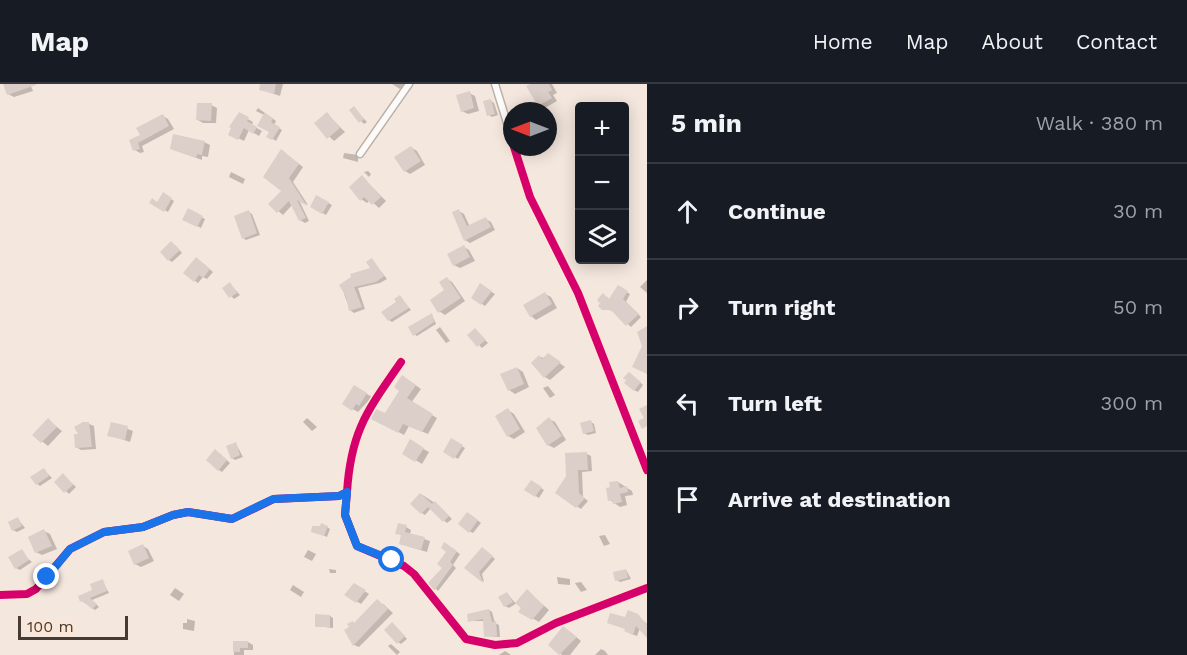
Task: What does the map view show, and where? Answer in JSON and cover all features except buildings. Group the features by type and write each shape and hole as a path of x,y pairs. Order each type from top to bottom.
{"street":[{"path":"360,154 409,84"},
{"path":"495,84 503,110"},
{"path":"517,156 530,197 578,293 647,470"},
{"path":"401,362 374,399 359,427 348,473 345,515 357,546 404,566 414,574 466,639 480,644 517,643 556,622 647,588"},
{"path":"0,595 27,594 36,589 70,549 104,532 143,527 173,515 188,512 232,519 273,499 339,496 347,492"}],"cycle path":[{"path":"517,156 530,197 578,293 647,470"},
{"path":"0,595 27,594 36,589 70,549 104,532 143,527 173,515 188,512 232,519 274,499 339,496 347,492 352,452 357,436 370,408 401,362"},
{"path":"347,492 345,515 357,546 404,566 414,574 466,639 495,645 517,643 556,623 647,588"}],"route":[{"path":"47,577 59,559 70,549 104,532 143,527 173,515 188,512 232,519 241,517 273,499 309,499 339,496 347,492 345,515 350,533 357,546 392,560"}]}
